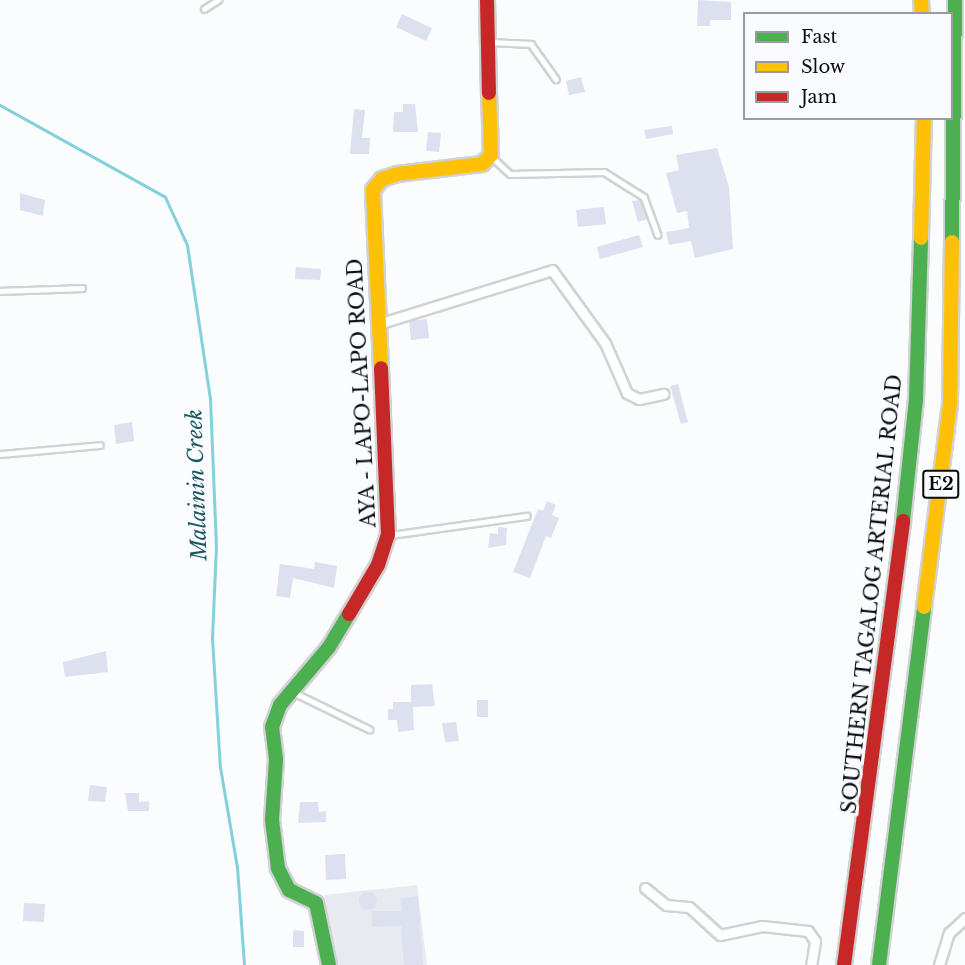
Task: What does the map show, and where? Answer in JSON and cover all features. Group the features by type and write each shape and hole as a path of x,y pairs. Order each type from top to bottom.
{"main road":[{"path":"487,0 492,155"},
{"name":"E2","path":"879,965 950,403 955,0"},
{"name":"SOUTHERN TAGALOG ARTERIAL ROAD","path":"844,965 884,681 916,399 924,120"},
{"name":"AYA - LAPO-LAPO ROAD","path":"329,965 316,903 284,884 274,846 272,727 280,705 329,647 378,565 388,535 373,190 382,179 397,174 468,167 492,155"}],"street":[{"path":"378,324 552,270 605,343 627,393 639,399 663,394"},
{"path":"645,888 666,905 689,907 720,935 770,925 808,932 815,941 811,965"},
{"path":"939,965 949,933 965,918"}],"lane":[{"path":"204,9 218,0"},
{"path":"489,42 531,44 556,79"},
{"path":"492,155 510,174 604,172 644,197 658,235"},
{"path":"0,291 82,288"},
{"path":"0,454 100,446"},
{"path":"388,535 527,516"},
{"path":"292,691 369,729"}],"shaded area":[{"path":"417,885 427,965 335,965 324,895"}],"building":[{"path":"698,0 731,2 731,20 710,20 710,26 697,26"},
{"path":"402,14 432,28 426,41 396,27"},
{"path":"581,77 585,92 569,95 566,81"},
{"path":"403,104 415,104 418,132 393,132 394,112 403,112"},
{"path":"354,109 365,110 362,138 370,138 369,154 350,154"},
{"path":"672,126 673,134 646,139 644,130"},
{"path":"428,132 441,133 439,152 426,151"},
{"path":"717,148 729,187 733,249 695,258 691,241 669,245 666,232 689,228 687,211 677,213 666,173 679,170 676,155"},
{"path":"20,193 45,200 43,216 20,210"},
{"path":"640,200 647,219 638,222 632,201"},
{"path":"604,207 606,224 578,227 576,210"},
{"path":"639,235 643,247 600,259 597,247"},
{"path":"296,267 321,269 320,280 295,279"},
{"path":"427,319 429,338 411,340 409,321"},
{"path":"678,384 688,422 681,424 670,386"},
{"path":"132,422 134,441 116,444 114,425"},
{"path":"547,501 556,505 552,515 559,518 551,538 546,536 530,578 513,572 538,509 543,511"},
{"path":"498,527 507,528 506,545 488,548 490,533 498,534"},
{"path":"315,562 337,566 334,588 293,578 290,598 276,596 280,564 314,569"},
{"path":"106,651 108,672 65,677 63,662"},
{"path":"432,684 435,706 413,707 414,730 398,732 397,720 388,720 388,709 393,709 393,702 411,702 411,685"},
{"path":"477,700 488,700 488,717 477,717"},
{"path":"456,722 459,741 445,742 442,723"},
{"path":"90,785 107,787 105,802 88,801"},
{"path":"125,793 139,793 139,802 149,801 149,811 128,811"},
{"path":"300,802 318,802 319,812 326,811 326,822 298,823"},
{"path":"345,854 346,879 326,880 325,855"},
{"path":"368,892 374,895 377,901 374,907 368,910 362,907 359,901 362,895"},
{"path":"418,896 423,965 404,965 401,926 372,927 372,911 402,911 400,898"},
{"path":"24,903 45,904 44,922 23,921"},
{"path":"293,930 304,931 304,947 293,947"}],"waterway":[{"name":"Malainin Creek","path":"0,105 165,197 187,245 210,398 216,546 212,638 220,767 237,867 244,965"}],"traffic: fast":[{"path":"952,242 955,0"},
{"path":"903,521 916,399 921,238"},
{"path":"879,965 924,607"},
{"path":"329,965 316,903 289,890 278,868 272,820 276,759 272,727 280,705 329,647 349,614"}],"traffic: slow":[{"path":"921,0 922,12"},
{"path":"381,368 373,190 382,179 397,174 482,164 491,155 489,93"},
{"path":"921,238 924,120"},
{"path":"924,607 950,403 952,242"}],"traffic: jam":[{"path":"487,0 489,93"},
{"path":"349,614 378,565 388,535 381,368"},
{"path":"844,965 903,521"}]}
